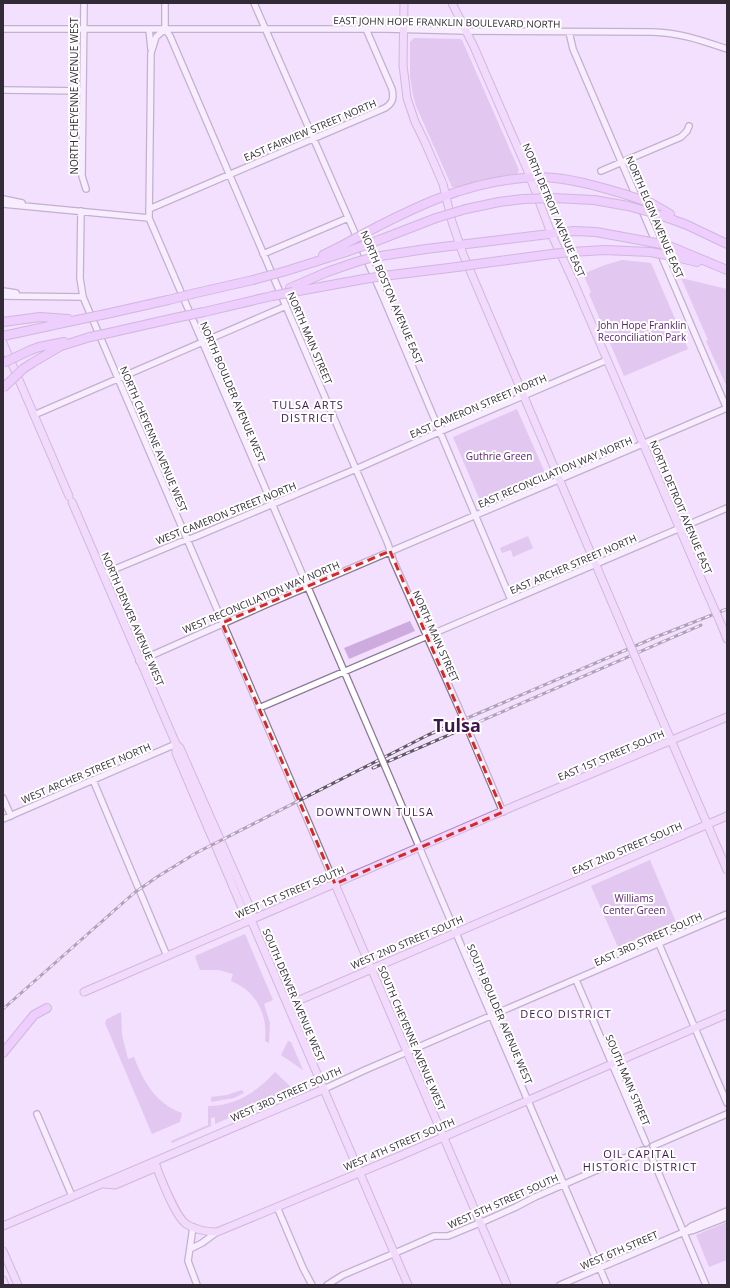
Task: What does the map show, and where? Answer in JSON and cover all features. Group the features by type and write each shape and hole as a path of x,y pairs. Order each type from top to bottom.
{"highway":[{"path":"3,336 168,300 299,267 344,248 369,231 404,212 446,195 491,183 531,177 579,182 651,203 687,225"},
{"path":"344,248 374,242 436,218 466,209 498,202 553,198 594,200 628,206 660,215 687,225 727,244"},
{"path":"292,290 327,272 374,257 574,231 590,231 668,245 727,270"},
{"path":"3,363 39,347 204,312 292,290 382,276 552,254 605,250 650,252 727,270"},
{"path":"3,322 40,318 77,320"},
{"path":"3,388 23,369 61,346 90,337"},
{"path":"3,1053 34,1015 47,1008"}],"main road":[{"path":"404,3 404,76 407,98 414,122 427,146 446,195 459,245 727,870"},
{"name":"NORTH DETROIT AVENUE EAST","path":"452,3 474,47 531,177 533,187 551,233 727,639"},
{"name":"NORTH DENVER AVENUE WEST","path":"3,343 139,661 176,744 180,748 238,890"},
{"name":"EAST 1ST STREET SOUTH","path":"503,812 727,717"},
{"name":"WEST 1ST STREET SOUTH","path":"84,992 503,812"},
{"name":"EAST 2ND STREET SOUTH","path":"535,898 727,816"},
{"name":"SOUTH CHEYENNE AVENUE WEST","path":"335,884 507,1285"},
{"name":"SOUTH DENVER AVENUE WEST","path":"238,890 252,912 251,920 408,1285"},
{"name":"WEST 2ND STREET SOUTH","path":"288,1005 535,898"},
{"name":"WEST 4TH STREET SOUTH","path":"217,1232 727,1014"},
{"name":"WEST 3RD STREET SOUTH","path":"3,1226 102,1184 156,1165 324,1089"},
{"path":"156,1165 177,1213 183,1221 200,1230 217,1232"},
{"path":"3,1251 18,1285"},
{"path":"3,1280 5,1285"}],"street":[{"name":"NORTH CHEYENNE AVENUE WEST","path":"84,3 82,176 86,189"},
{"name":"NORTH MAIN STREET","path":"165,3 165,28 170,35 356,469 394,562 503,812"},
{"name":"NORTH BOSTON AVENUE EAST","path":"254,3 383,297 511,600"},
{"name":"NORTH BOULDER AVENUE WEST","path":"165,28 156,37 151,53 150,218 202,343 378,750"},
{"name":"EAST JOHN HOPE FRANKLIN BOULEVARD NORTH","path":"3,29 366,29 674,34 691,37 727,49"},
{"path":"149,29 151,53"},
{"name":"EAST FAIRVIEW STREET NORTH","path":"149,209 390,105 393,98 392,89 366,29"},
{"name":"NORTH ELGIN AVENUE EAST","path":"568,32 573,49 727,409"},
{"path":"3,90 83,91"},
{"path":"601,171 682,137 689,126"},
{"path":"3,199 31,206"},
{"path":"3,204 150,218"},
{"name":"NORTH CHEYENNE AVENUE WEST","path":"81,211 80,271 83,297 222,623 299,798"},
{"path":"263,254 348,218"},
{"path":"3,291 30,296"},
{"path":"3,296 83,297"},
{"path":"34,415 286,306"},
{"name":"EAST CAMERON STREET NORTH","path":"356,469 607,360"},
{"name":"EAST RECONCILIATION WAY NORTH","path":"390,551 727,409"},
{"name":"WEST CAMERON STREET NORTH","path":"103,574 356,469"},
{"name":"EAST ARCHER STREET NORTH","path":"427,636 727,508"},
{"name":"WEST RECONCILIATION WAY NORTH","path":"139,661 222,623 390,551"},
{"path":"259,708 427,636"},
{"name":"WEST ARCHER STREET NORTH","path":"3,819 176,744"},
{"name":"SOUTH BOULDER AVENUE WEST","path":"378,750 563,1184 608,1285"},
{"path":"93,780 167,956"},
{"path":"3,798 11,816"},
{"name":"SOUTH CHEYENNE AVENUE WEST","path":"299,798 335,884"},
{"name":"EAST 3RD STREET SOUTH","path":"576,980 727,914"},
{"path":"659,944 727,1103"},
{"name":"WEST 3RD STREET SOUTH","path":"324,1089 406,1052 576,980"},
{"name":"SOUTH MAIN STREET","path":"576,980 646,1143"},
{"path":"37,1114 72,1196"},
{"path":"653,1146 727,1114"},
{"path":"650,1153 645,1153 643,1147 646,1143 653,1146"},
{"path":"650,1153 653,1146"},
{"name":"WEST 5TH STREET SOUTH","path":"320,1285 327,1285 343,1275 434,1236 448,1236 643,1150"},
{"path":"650,1153 706,1285"},
{"path":"277,1207 303,1268 312,1285"},
{"path":"684,1232 692,1226 727,1211"},
{"path":"684,1232 694,1230 727,1216"},
{"path":"193,1227 188,1261 197,1285"},
{"path":"190,1249 202,1243 217,1232"},
{"name":"WEST 6TH STREET","path":"560,1285 684,1232"}],"highlighted area":[{"path":"390,551 503,812 335,884 222,623"}],"green space":[{"path":"414,38 462,40 519,170 517,174 457,188 452,187 416,106 413,95 410,77 410,42"},
{"name":"John Hope Franklin Reconciliation Park","path":"622,260 651,263 688,349 624,376 589,294 591,292 583,274"},
{"path":"681,278 727,289 727,387 706,341 708,340"},
{"name":"Guthrie Green","path":"517,409 546,475 481,503 453,437"},
{"path":"528,536 533,548 513,557 511,550 502,553 500,548"},
{"path":"410,621 415,631 349,659 344,648"},
{"name":"Williams Center Green","path":"650,860 676,922 618,947 591,886"},
{"path":"245,934 273,1000 264,1004 270,1023 269,1043 265,1041 262,1013 254,997 240,985 231,981 233,974 219,970 200,970 195,956"},
{"path":"121,1012 122,1035 128,1059 134,1057 146,1083 158,1098 173,1109 182,1113 180,1122 152,1134 105,1023 107,1019"},
{"path":"288,1041 291,1042 303,1070 281,1055"},
{"path":"275,1072 294,1090 215,1124 215,1117 211,1118 211,1126 172,1143 171,1141 208,1125 208,1106 227,1104 236,1101 253,1092"},
{"path":"242,1090 244,1093 234,1098 211,1102 211,1097 227,1095"},
{"path":"727,1222 727,1260 709,1267 696,1235"}],"railway":[{"path":"3,1009 134,893 196,853 428,735 656,637 727,609"},
{"path":"373,768 701,625"}],"district":[{"name":"TULSA ARTS DISTRICT","path":"308,411"},
{"name":"Tulsa","path":"457,726"},
{"name":"DOWNTOWN TULSA","path":"375,812"},
{"name":"DECO DISTRICT","path":"566,1014"},
{"name":"OIL CAPITAL HISTORIC DISTRICT","path":"640,1160"}]}
